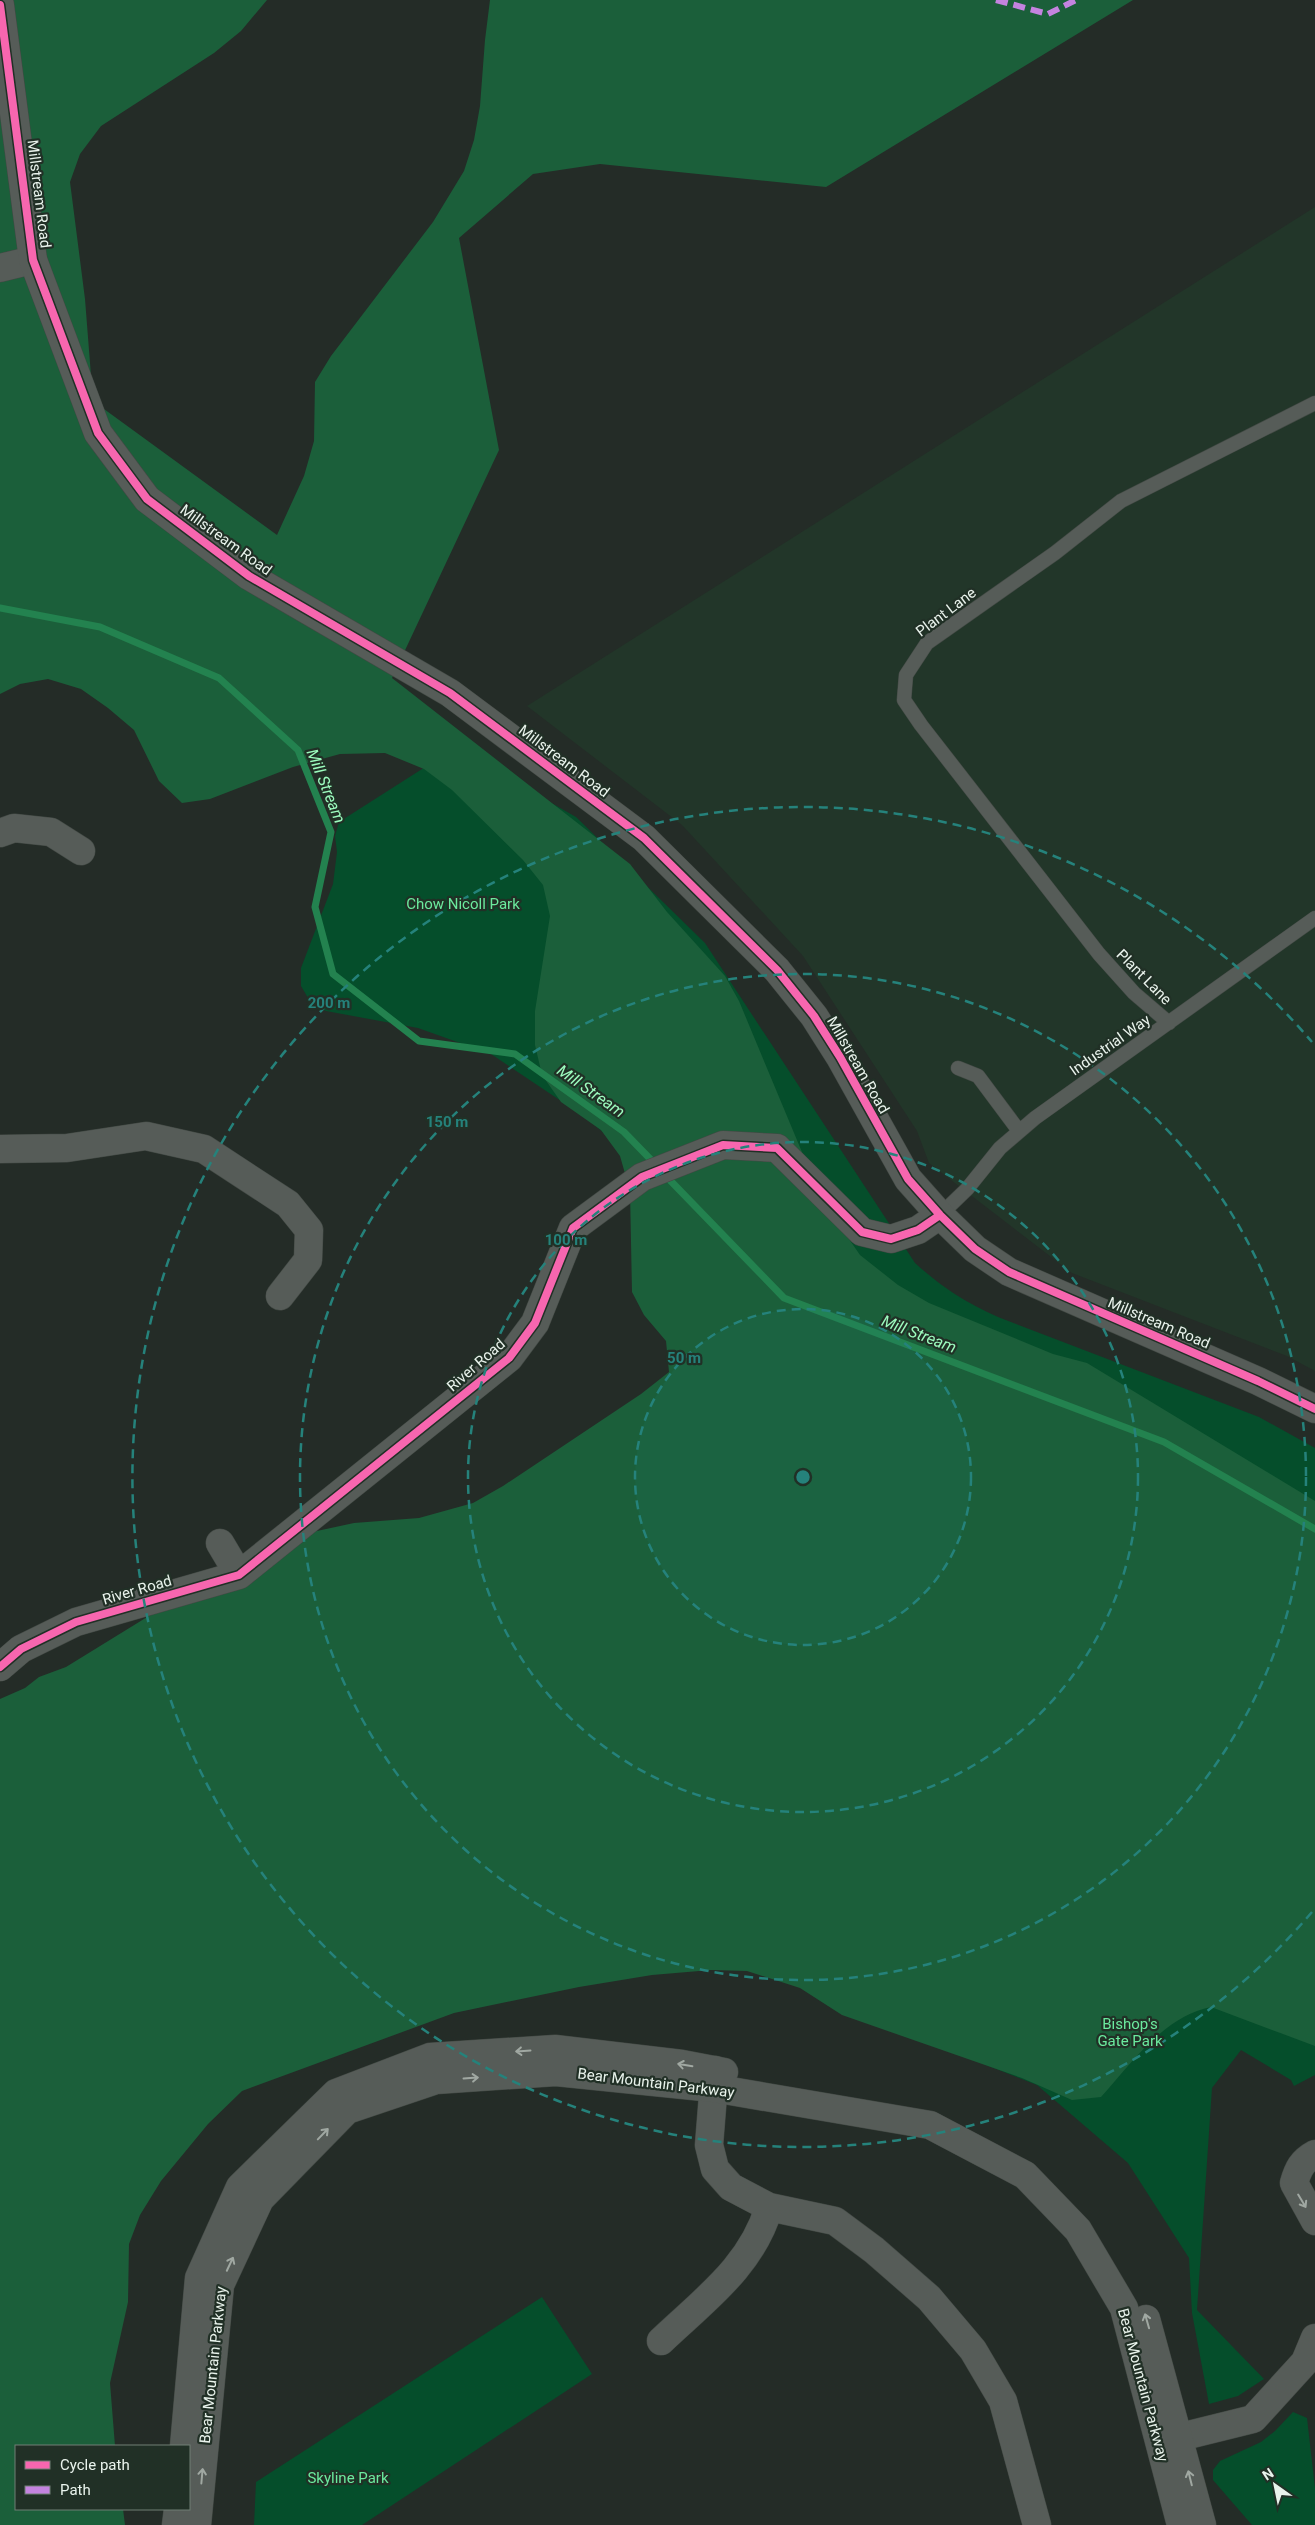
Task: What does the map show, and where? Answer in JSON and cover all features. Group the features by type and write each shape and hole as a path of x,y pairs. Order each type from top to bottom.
{"street":[{"name":"Millstream Road","path":"0,5 34,260 98,433 147,499 249,576 450,692 644,838 770,964 814,1016 840,1057 908,1179 940,1215 975,1249 1009,1272 1258,1381 1315,1409"},
{"path":"0,268 34,260"},
{"path":"0,833 14,828 51,832 81,851"},
{"path":"0,1149 67,1148 146,1136 204,1149 288,1204 309,1230 308,1260 280,1296"},
{"name":"River Road","path":"0,1667 21,1649 76,1622 239,1575 509,1358 535,1323 573,1228 642,1177 723,1145 777,1148 862,1232 891,1239 918,1230 940,1215"},
{"path":"220,1543 239,1575"},
{"name":"Bear Mountain Parkway","path":"184,2445 200,2278 240,2187 336,2093 430,2058 555,2050 714,2079 930,2125 1024,2176 1078,2230 1124,2308 1202,2525"},
{"name":"Bear Mountain Parkway","path":"197,2525 220,2284 260,2199 347,2110 436,2080 556,2072 714,2079"},
{"path":"714,2079 708,2145 715,2169 731,2188 769,2206 835,2221 874,2250 929,2298 973,2350 1003,2401 1037,2525"},
{"path":"1315,2154 1305,2159 1298,2169 1294,2183 1315,2221"},
{"path":"661,2340 734,2272 759,2238 769,2206"},
{"path":"1170,2440 1253,2419 1305,2362 1315,2338"},
{"name":"Bear Mountain Parkway","path":"1170,2440 1181,2525"},
{"path":"176,2525 178,2510"}],"lane":[{"name":"Plant Lane","path":"1169,1023 1134,993 1099,954 920,725 904,700 906,675 927,643 1055,554 1121,501 1315,403"},
{"name":"Industrial Way","path":"940,1215 967,1189 1000,1148 1019,1131 1315,918"},
{"path":"958,1068 978,1076 1019,1131"}],"shaded area":[{"path":"1315,207 1315,1371 1287,1356 1072,1273 929,1163 917,1131 803,956 682,825 527,706"}],"green space":[{"path":"0,0 267,0 241,31 214,53 101,126 80,154 70,182 85,299 93,401 277,535 304,476 314,441 315,382 331,356 433,222 464,171 474,140 480,106 490,0 1133,0 826,187 600,164 533,174 459,238 499,450 392,678 630,864 667,912 725,976 739,1001 822,1200 860,1255 898,1285 929,1303 1053,1354 1087,1363 1315,1501 1315,2046 1211,2007 1194,2012 1178,2020 1163,2031 1137,2056 1101,2097 1072,2100 1022,2078 842,2015 800,1988 747,1971 711,1970 652,1975 579,1987 454,2013 242,2091 208,2124 161,2181 140,2215 129,2244 128,2302 110,2383 115,2445 15,2445 15,2510 123,2510 125,2525 0,2525 0,1699 25,1688 39,1677 66,1667 204,1582 289,1537 354,1523 419,1518 473,1503 503,1486 641,1394 669,1372 666,1341 644,1315 632,1292 630,1191 620,1156 601,1130 561,1102 542,1075 535,1045 535,1011 550,916 543,885 523,860 452,790 424,769 385,753 340,754 293,767 210,799 182,803 159,781 134,730 81,689 48,679 20,684 0,694"},
{"name":"Chow Nicoll Park","path":"455,748 576,817 705,943 915,1263 935,1280 974,1305 998,1317 1259,1417 1315,1448 1315,1579 641,1164 585,1117 491,1054 418,1028 326,1011 311,1003 301,986 301,968 333,884 337,852 335,836 339,822"},
{"name":"Bishop's Gate Park","path":"1315,1795 1315,2075 1294,2086 1291,2080 1241,2050 1212,2088 1197,2310 1264,2379 1238,2396 1209,2404 1192,2313 1189,2258 1128,2163 1037,2085 930,2043"},
{"name":"Skyline Park","path":"542,2297 592,2374 362,2525 254,2525 256,2482"},
{"path":"1293,2412 1307,2418 1315,2488 1315,2525 1252,2525 1213,2480 1213,2470 1220,2461 1261,2442 1275,2431"}],"waterway":[{"name":"Mill Stream","path":"0,608 100,627 219,678 298,750 331,832 315,907 333,974 419,1041 515,1054 624,1132 657,1166"},
{"name":"Mill Stream","path":"664,1174 784,1298 1164,1442 1315,1529"}],"marked path":[{"path":"996,0 1048,14 1076,0"}],"cycle path":[{"path":"0,5 33,260 98,433 147,499 249,576 450,693 644,838 777,970 814,1016 840,1057 908,1179 940,1215 975,1249 1009,1272 1258,1381 1315,1409"},
{"path":"0,1667 21,1649 76,1622 239,1575 509,1358 535,1323 573,1228 642,1177 723,1145 777,1148 862,1232 891,1239 918,1230 940,1215"}]}
